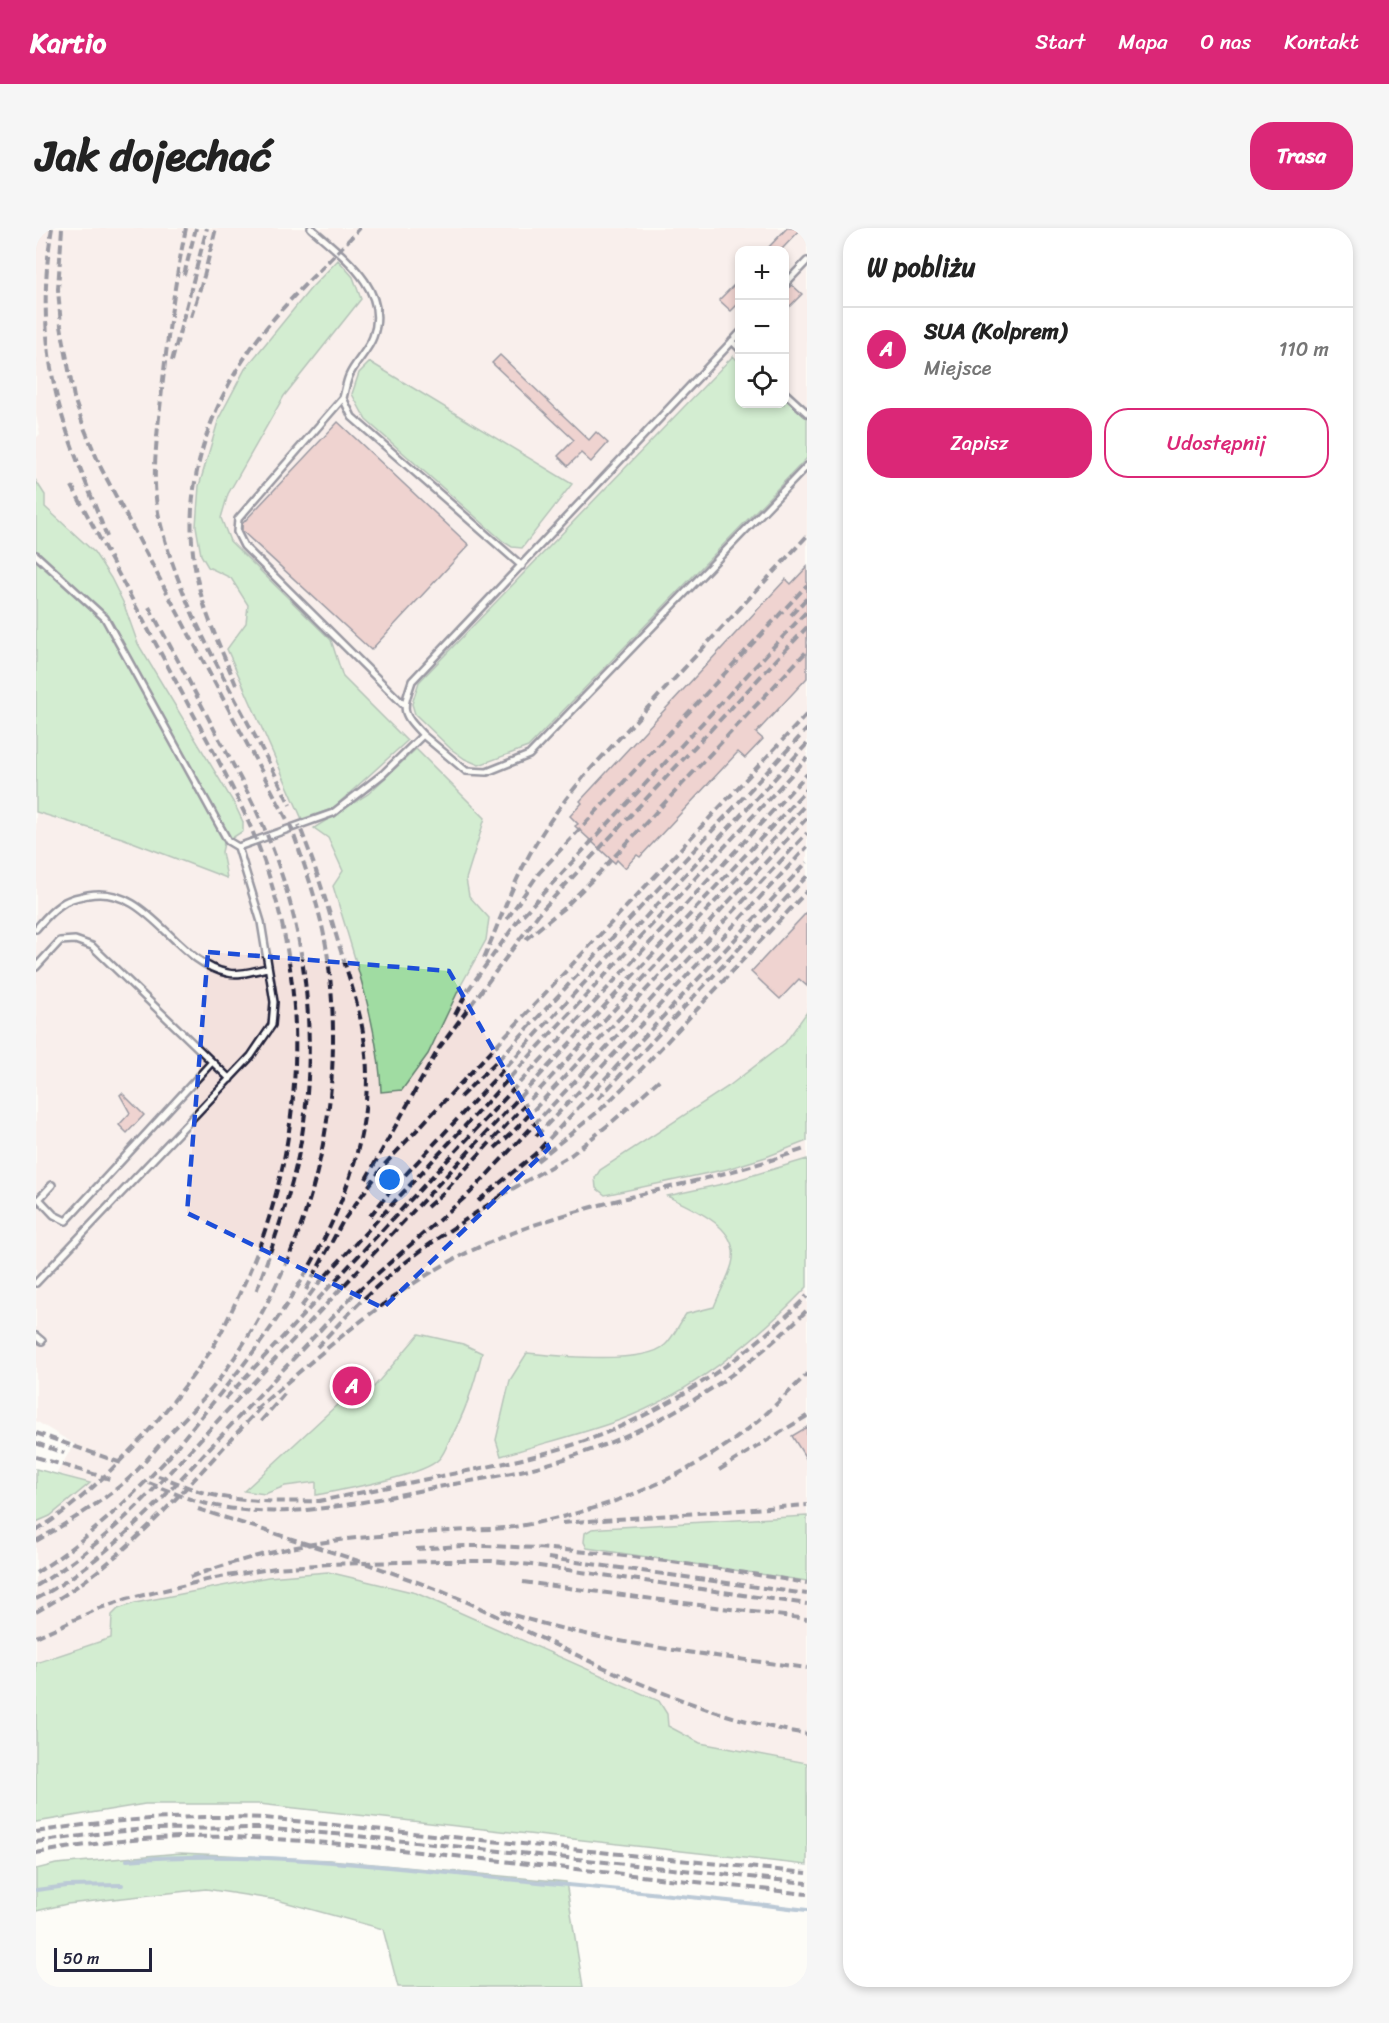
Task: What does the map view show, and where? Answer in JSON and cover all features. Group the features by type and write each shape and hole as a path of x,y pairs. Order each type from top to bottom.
{"lane":[{"path":"311,228 349,261 371,290 378,310 373,336 349,376 343,398 238,519 237,532 244,546 404,705 408,718 423,735 466,771 487,772 529,755 807,466"},
{"path":"789,280 807,261"},
{"path":"404,705 412,681 735,338"},
{"path":"732,341 735,344"},
{"path":"789,397 807,413"},
{"path":"343,398 351,417 522,566"},
{"path":"36,555 105,618 228,841 238,847 261,922 274,1002 272,1025 251,1056 36,1282"},
{"path":"238,847 333,813 383,774 423,735"},
{"path":"36,929 58,906 75,897 108,894 126,898 190,953 208,965 228,973 268,968"},
{"path":"36,967 60,942 75,940 92,946 230,1079"},
{"path":"52,1185 39,1199 54,1215 66,1221 212,1062"},
{"path":"36,1336 42,1341"}],"highlighted area":[{"path":"208,952 449,971 549,1148 383,1308 187,1213"}],"shaded area":[{"path":"36,228 807,228 807,1763 700,1743 603,1693 163,1621 36,1663 36,1522 50,1516 89,1483 57,1473 74,1444 36,1421 36,438 40,434 36,415"}],"green space":[{"path":"338,260 353,277 361,299 284,396 228,494 221,518 230,541 331,640 343,677 407,741 332,809 302,819 227,649 246,623 248,605 231,578 208,567 201,555 196,526 199,486 219,418 245,369 311,288"},
{"path":"733,356 735,358 735,408 789,408 789,402 807,418 807,458 528,747 479,765 465,759 451,749 415,714 412,704 419,682"},
{"path":"370,362 572,484 522,548 512,547 504,542 366,420 352,394 359,373"},
{"path":"36,481 45,495 45,507 94,552 111,578 123,602 138,644 235,805 243,822 243,831 224,843 222,852 227,878 122,838 36,812"},
{"path":"416,749 485,818 466,879 469,896 489,918 486,940 460,987 428,1054 402,1090 381,1092 370,1015 333,886 343,871 328,838 314,828 368,794"},
{"path":"807,1012 807,1141 727,1169 605,1195 596,1188 595,1178 600,1170 729,1086 785,1043"},
{"path":"807,1159 807,1287 787,1307 721,1364 672,1396 620,1420 501,1456 496,1440 510,1380 527,1353 599,1358 639,1355 665,1345 686,1314 714,1307 732,1264 733,1251 730,1240 723,1230 702,1213 667,1196 727,1183"},
{"path":"419,1334 463,1344 482,1353 464,1410 439,1459 400,1477 316,1495 316,1482 285,1486 265,1494 244,1491 338,1404 351,1407 367,1395"},
{"path":"36,1469 90,1483 50,1516 36,1522"},
{"path":"807,1516 807,1581 587,1548 584,1542 585,1533 592,1529"},
{"path":"328,1572 416,1593 659,1701 667,1714 668,1726 700,1743 807,1763 807,1865 259,1804 145,1804 36,1822 36,1663 111,1638 112,1615 118,1609 135,1603 268,1577"},
{"path":"180,1853 330,1860 566,1882 583,1987 398,1987 383,1929 277,1900 206,1889 67,1904 36,1911 36,1869 56,1864"}],"building":[{"path":"787,228 802,228 785,246 770,246"},
{"path":"735,284 735,307 731,311 719,300"},
{"path":"792,285 802,294 789,307 789,300 789,288"},
{"path":"500,355 589,440 596,432 608,443 591,462 581,453 568,466 558,456 574,440 492,363"},
{"path":"338,422 469,545 371,650 242,531 242,524"},
{"path":"807,567 807,678 756,733 763,739 745,758 738,752 640,857 637,855 625,868 617,860 615,863 575,826 578,824 570,816 582,803 580,801 786,579 791,584"},
{"path":"807,912 807,986 799,979 780,999 751,972"},
{"path":"122,1093 144,1115 127,1133 119,1125 130,1113 120,1095"},
{"path":"352,1371 367,1385 353,1401 338,1387"},
{"path":"807,1427 807,1460 792,1436"}],"waterway":[{"path":"127,1860 173,1857 311,1860 807,1910"},
{"path":"36,1890 67,1886 122,1885"}],"railway":[{"path":"52,228 46,277 46,326 52,375 69,437 107,537"},
{"path":"36,1541 94,1505 132,1476 221,1377 252,1330 277,1282 298,1233 314,1182 326,1130 332,1077 333,1022 327,949 309,878 291,827 101,468 74,398 61,326 58,289 62,228"},
{"path":"186,228 171,313 158,429 155,460 157,506 171,559 185,596 218,666 290,805"},
{"path":"184,275 196,228"},
{"path":"172,361 207,228"},
{"path":"191,317 216,228"},
{"path":"236,685 206,612 193,552 192,518 195,483 202,450 213,418 246,356 277,315 360,228"},
{"path":"36,1531 79,1499 131,1450 177,1396 214,1345 244,1284 263,1235 278,1184 289,1133 294,1080 295,1028 291,976 282,924 260,851 222,767 72,486"},
{"path":"484,958 527,858 565,800 586,774 807,536"},
{"path":"507,919 539,873 807,585"},
{"path":"791,615 807,598"},
{"path":"149,607 260,818 280,870 299,940 308,1012 308,1086 304,1122 289,1191 256,1292"},
{"path":"455,1015 468,990 519,919 807,611"},
{"path":"366,1179 439,1048 540,912 807,627"},
{"path":"526,939 565,907 597,875 807,651"},
{"path":"306,1290 343,1221 385,1164 807,714"},
{"path":"460,1097 501,1057 807,729"},
{"path":"370,1216 393,1188 807,744"},
{"path":"301,1307 317,1285 807,758"},
{"path":"225,1399 807,774"},
{"path":"36,1586 68,1565 98,1541 154,1489 807,789"},
{"path":"427,1207 443,1193 807,803"},
{"path":"495,1148 513,1132 807,818"},
{"path":"166,1460 260,1343 303,1278 338,1207 352,1170 362,1132 366,1094 366,1055 362,1027 325,899 299,825"},
{"path":"584,1071 807,833"},
{"path":"536,1136 807,847"},
{"path":"478,1201 535,1154 807,862"},
{"path":"598,1099 807,876"},
{"path":"537,1161 600,1110 634,1077 807,891"},
{"path":"36,1599 69,1579 130,1530 354,1294 470,1193 588,1067"},
{"path":"500,1196 571,1155 661,1078"},
{"path":"255,1410 374,1311 453,1260 495,1240 583,1210 718,1175 807,1148"},
{"path":"317,1347 365,1298 397,1270 442,1235 506,1193"},
{"path":"158,1476 198,1491 227,1498 319,1501 543,1454 593,1438 681,1395 734,1360 784,1319 807,1296"},
{"path":"149,1483 196,1501 226,1508 285,1511 374,1500 544,1465 617,1440 686,1405 749,1361 807,1310"},
{"path":"190,1577 256,1556 300,1546 345,1539 514,1527 547,1521 612,1502 674,1476 731,1442 758,1421 807,1374"},
{"path":"261,1421 287,1391"},
{"path":"36,1612 69,1592 129,1545 261,1407"},
{"path":"719,1470 807,1416"},
{"path":"36,1433 124,1464"},
{"path":"36,1443 64,1453"},
{"path":"36,1573 73,1547 107,1518 171,1455"},
{"path":"36,1457 110,1479"},
{"path":"562,1523 807,1505"},
{"path":"198,1509 355,1560 448,1594 594,1663 698,1706 770,1727 807,1734"},
{"path":"416,1549 470,1546 554,1549 682,1563 807,1583"},
{"path":"548,1558 807,1594"},
{"path":"36,1637 100,1608 127,1599 215,1578 276,1568 330,1564 492,1561 807,1604"},
{"path":"523,1582 807,1619"},
{"path":"501,1611 614,1640 691,1653 807,1668"},
{"path":"36,1832 150,1819 265,1818 807,1873"},
{"path":"36,1842 145,1829 261,1828 807,1883"},
{"path":"36,1853 154,1838 256,1838 381,1848 807,1894"}],"place":[{"name":"SUA (Kolprem)","path":"352,1386"}]}
